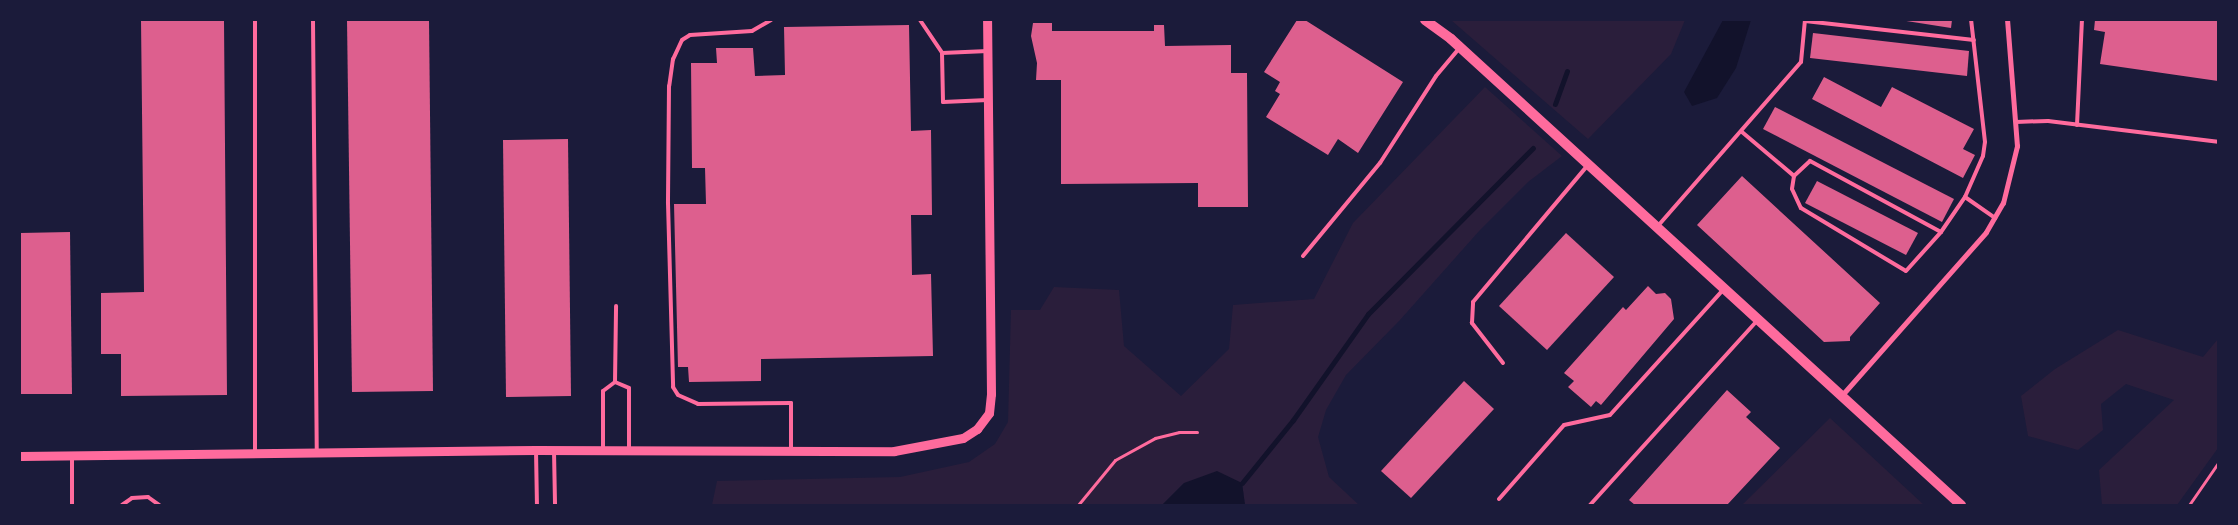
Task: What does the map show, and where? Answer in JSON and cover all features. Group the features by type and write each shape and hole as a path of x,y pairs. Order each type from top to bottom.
{"main road":[{"path":"1425,20 1460,47 1961,505"}],"street":[{"path":"20,456 536,450 603,453 894,451 930,447 963,438 976,429 988,413 991,394 987,20"},
{"path":"1841,396 1976,244 1995,218 2014,166 2016,122 2008,20"}],"lane":[{"path":"255,20 256,454"},
{"path":"313,20 317,454"},
{"path":"771,20 752,31 690,35 682,40 673,59 669,86 668,203 673,387 678,395 698,404 791,403 791,452"},
{"path":"920,20 942,53 943,102 988,100"},
{"path":"1942,232 1810,161 1794,176 1792,190 1801,208 1906,271 1942,232 1965,197 1978,170 1985,142 1971,20"},
{"path":"2077,125 2082,20"},
{"path":"1657,227 1742,132 1801,62 1805,21 1974,40"},
{"path":"1303,256 1380,163 1436,76 1460,47"},
{"path":"942,53 988,51"},
{"path":"2016,122 2077,125 2218,142"},
{"path":"1742,132 1794,176"},
{"path":"1504,364 1472,323 1473,302 1589,165"},
{"path":"1965,197 1995,218"},
{"path":"1499,499 1564,424 1610,415 1724,288"},
{"path":"615,382 616,306"},
{"path":"1590,505 1758,319"},
{"path":"615,382 629,388 629,452"},
{"path":"603,453 603,391 615,382"},
{"path":"536,450 536,505"},
{"path":"554,451 555,505"},
{"path":"72,456 72,505"},
{"path":"122,505 132,498 148,497 159,505"}],"path":[{"path":"1078,505 1115,460 1155,438 1179,432 1197,432"},
{"path":"2189,505 2218,463"}],"shaded area":[{"path":"1451,20 1685,20 1671,54 1588,139"},
{"path":"1723,20 1751,20 1736,68 1717,98 1692,106 1684,92"},
{"path":"1485,87 1562,156 1528,182 1480,230 1400,320 1346,375 1326,410 1318,437 1329,477 1359,505 1245,505 1242,483 1184,483 1162,505 712,505 717,481 900,477 969,462 995,444 1008,422 1011,310 1040,310 1054,287 1119,290 1124,346 1181,396 1229,349 1233,305 1314,299 1353,223"},
{"path":"2118,330 2203,357 2218,339 2218,448 2177,505 2102,505 2099,470 2174,400 2126,384 2101,404 2103,430 2078,450 2028,436 2021,396 2055,369"},
{"path":"1830,418 1924,505 1742,505"},
{"path":"1217,471 1242,483 1245,505 1162,505 1184,483"}],"building":[{"path":"141,20 224,20 227,395 121,396 121,354 101,354 101,293 144,292"},
{"path":"347,20 429,20 433,391 352,392"},
{"path":"1297,20 1305,20 1403,82 1358,153 1338,139 1328,155 1266,117 1280,94 1275,91 1280,82 1264,72"},
{"path":"1900,20 1952,20 1951,28"},
{"path":"2095,20 2218,20 2218,81 2100,64 2105,32 2094,30"},
{"path":"1033,23 1052,23 1052,31 1154,31 1154,25 1164,25 1165,46 1231,45 1231,73 1247,73 1248,207 1198,207 1198,183 1061,184 1061,80 1036,80 1037,63 1031,36"},
{"path":"909,25 911,131 931,130 932,215 911,215 912,275 931,274 933,356 761,359 761,381 689,382 688,367 678,367 674,204 706,204 705,168 692,168 691,63 717,63 716,48 753,48 755,76 785,75 784,27"},
{"path":"1813,33 1969,51 1967,76 1810,58"},
{"path":"1824,77 1881,107 1892,87 1974,129 1963,149 1975,155 1963,178 1812,99"},
{"path":"1775,107 1954,199 1942,222 1763,129"},
{"path":"568,139 571,396 506,397 503,140"},
{"path":"1742,176 1880,303 1850,337 1850,341 1824,342 1697,225"},
{"path":"1817,181 1918,233 1906,255 1805,203"},
{"path":"70,232 72,394 20,394 20,233"},
{"path":"1566,233 1614,277 1547,350 1499,306"},
{"path":"1648,286 1656,294 1665,293 1671,299 1674,319 1601,405 1596,401 1591,407 1568,387 1574,381 1564,373 1623,307 1626,310"},
{"path":"1464,381 1494,409 1411,498 1381,471"},
{"path":"1727,390 1751,412 1746,417 1780,448 1727,505 1635,505 1629,500"}],"waterway":[{"path":"1555,104 1567,71"},
{"path":"1242,483 1293,420 1368,314 1533,148"}]}
